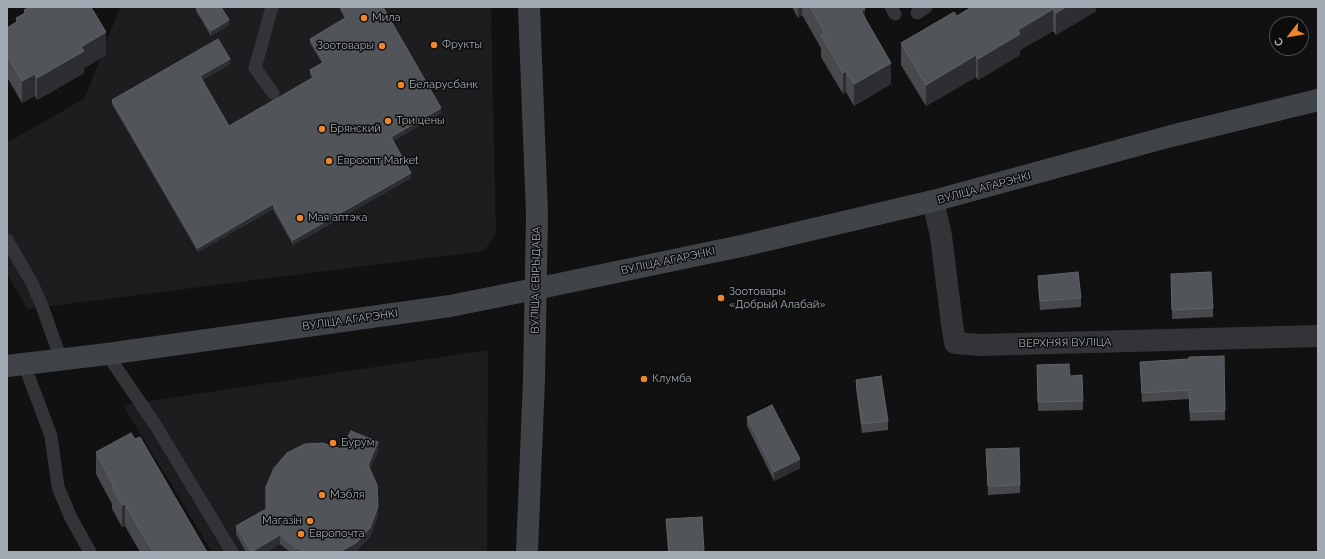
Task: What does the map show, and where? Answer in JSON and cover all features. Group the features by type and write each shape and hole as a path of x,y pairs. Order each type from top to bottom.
{"main road":[{"name":"ВУЛІЦА СВІРЫДАВА","path":"527,552 534,379 537,215 529,7"},
{"name":"ВУЛІЦА АГАРЭНКІ","path":"15,365 107,354 450,306 535,289 746,245 933,201 1171,136 1318,100"}],"street":[{"name":"ВЕРХНЯЯ ВУЛІЦА","path":"933,201 941,236 952,324 956,343 979,345 1318,336"}],"lane":[{"path":"272,7 255,68 273,93"},
{"path":"7,240 32,282 61,359"},
{"path":"107,354 156,426 232,552"},
{"path":"15,365 50,436 58,487 71,518 90,552"}],"shaded area":[{"path":"120,7 491,7 496,234 484,251 27,309 7,274 7,143 85,98"},
{"path":"488,350 487,552 212,552 123,405"}],"building":[{"path":"30,7 91,7 106,32 81,47 84,51 37,78 35,74 22,81 7,55 7,28 18,21 16,18 26,13 24,10"},
{"path":"196,7 221,7 229,20 211,31"},
{"name":"Брянский","path":"341,7 383,7 441,108 391,137 411,173 293,240 273,204 198,248 112,100 218,39 230,59 200,76 229,126 314,77 310,70 324,62 310,39 347,17"},
{"path":"810,7 864,7 865,9 861,11 891,63 854,84 846,71 843,73 821,35 825,33"},
{"path":"972,7 1066,7 1056,13 1053,9 1018,30 1020,34 978,59 976,55 926,85 901,43 954,12 957,16"},
{"path":"1078,272 1081,298 1040,301 1038,276"},
{"path":"1211,272 1213,308 1172,310 1171,274"},
{"path":"1224,356 1225,411 1190,412 1189,390 1142,393 1140,362 1189,359 1189,357"},
{"path":"1069,364 1070,376 1082,375 1083,401 1038,402 1037,365"},
{"path":"881,376 888,421 862,424 856,380"},
{"path":"772,405 800,459 774,472 747,417"},
{"name":"Мэбля","path":"351,431 378,442 368,465 377,485 378,506 370,528 356,543 339,552 307,552 295,547 280,535 251,552 236,526 266,509 266,487 274,468 287,453 305,444 323,443 341,449"},
{"path":"131,433 135,439 140,437 207,552 153,552 125,504 122,505 96,452"},
{"path":"1019,448 1020,485 988,486 986,449"},
{"path":"702,517 704,552 669,552 666,519"}],"place":[{"name":"Мила","path":"364,18"},
{"name":"Фрукты","path":"434,45"},
{"name":"Зоотовары","path":"382,46"},
{"name":"Беларусбанк","path":"401,85"},
{"name":"Три цены","path":"388,121"},
{"name":"Брянский","path":"322,129"},
{"name":"Евроопт Market","path":"329,161"},
{"name":"Мая аптэка","path":"300,218"},
{"name":"Зоотовары «Добрый Алабай»","path":"721,298"},
{"name":"Клумба","path":"644,379"},
{"name":"Бурум","path":"333,443"},
{"name":"Мэбля","path":"322,495"},
{"name":"Магазін","path":"310,521"},
{"name":"Европочта","path":"301,534"}]}
